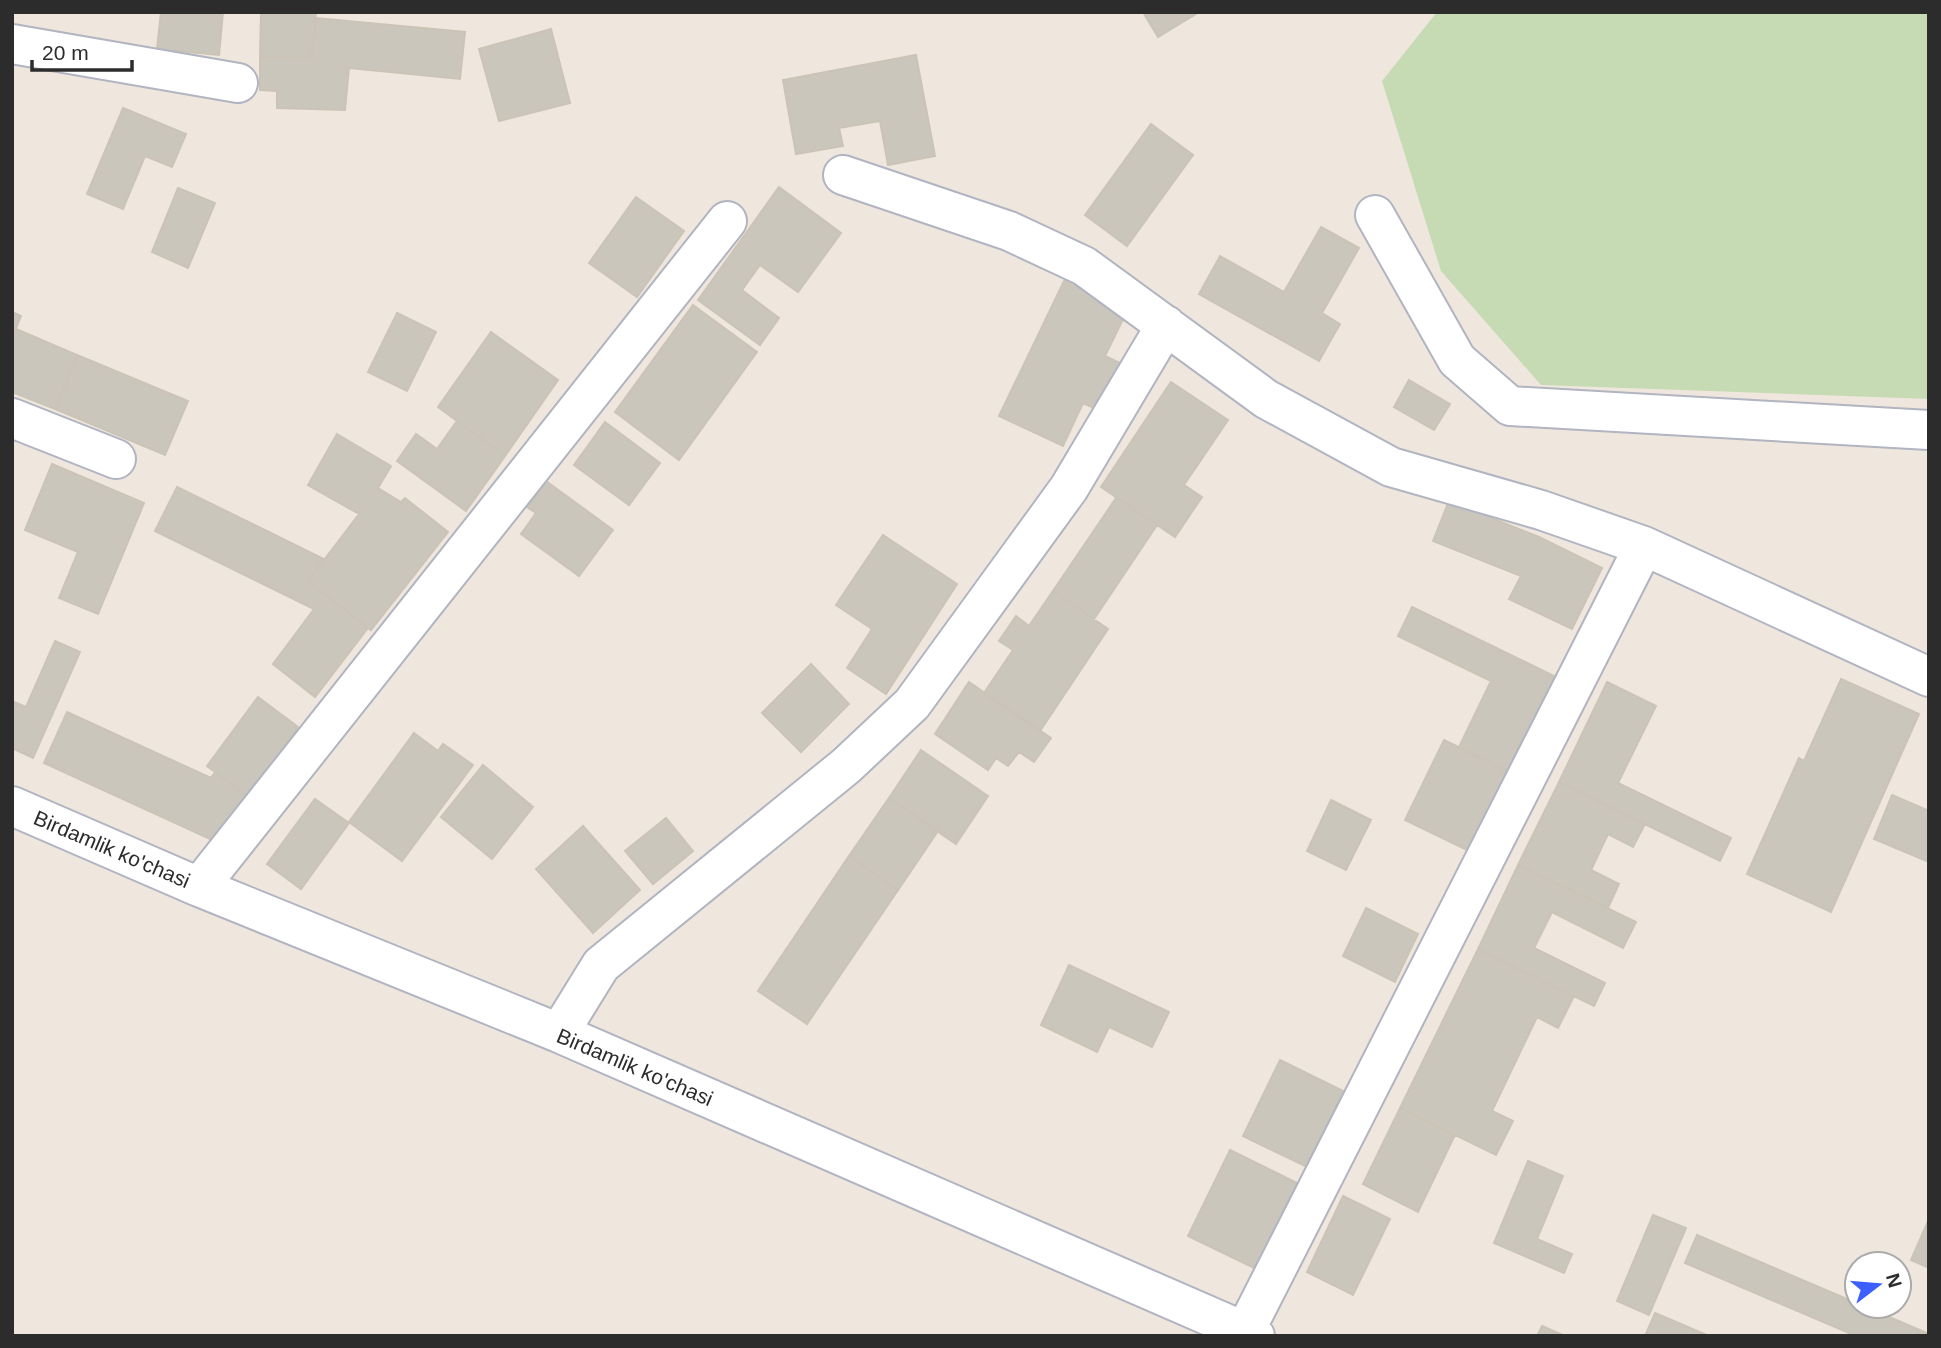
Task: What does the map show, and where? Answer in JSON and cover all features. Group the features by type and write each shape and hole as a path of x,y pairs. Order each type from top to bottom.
{"street":[{"path":"12,44 238,83"},
{"path":"843,175 1009,231 1084,266 1266,399 1391,467 1541,510 1644,547 1929,677"},
{"path":"1375,215 1457,360 1510,406 1929,430"},
{"path":"199,887 727,221"},
{"path":"559,1033 601,965 846,766 912,704 1069,488 1166,325"},
{"path":"12,418 116,458"},
{"path":"1250,1334 1644,547"},
{"name":"Birdamlik ko'chasi","path":"12,806 199,887 559,1033 1250,1334"}],"green space":[{"path":"1437,12 1929,12 1929,399 1541,385 1441,271 1382,81"}],"building":[{"path":"161,12 223,12 219,55 157,49"},
{"path":"261,12 316,12 312,58 260,57"},
{"path":"1143,12 1199,12 1158,37"},
{"path":"315,18 465,32 460,79 349,68 345,110 277,108 277,91 260,90 260,57 312,58"},
{"path":"551,29 570,103 499,121 479,49"},
{"path":"916,55 935,156 888,165 880,121 839,128 843,146 796,154 783,80"},
{"path":"123,108 186,134 172,167 145,156 123,209 87,194"},
{"path":"1151,124 1193,155 1127,246 1085,215"},
{"path":"779,187 841,233 798,292 760,265 742,290 779,318 760,345 698,300"},
{"path":"178,188 215,203 188,268 152,252"},
{"path":"636,197 684,231 637,297 589,263"},
{"path":"1321,227 1359,248 1322,313 1340,324 1319,361 1199,294 1220,256 1284,292"},
{"path":"1064,281 1127,311 1105,356 1120,363 1098,410 1083,403 1063,446 999,416"},
{"path":"693,305 757,352 679,460 615,412"},
{"path":"12,312 21,316 12,338"},
{"path":"397,313 436,332 407,391 368,372"},
{"path":"16,329 77,355 55,409 12,392 12,338"},
{"path":"491,332 558,380 505,456 438,407"},
{"path":"77,355 188,401 165,455 55,409"},
{"path":"1409,380 1450,404 1434,430 1394,407"},
{"path":"1171,382 1228,420 1184,485 1202,497 1175,537 1101,487"},
{"path":"457,421 505,456 466,511 397,461 416,434 437,449"},
{"path":"605,422 660,463 629,505 574,465"},
{"path":"337,434 391,466 378,488 401,502 405,498 448,532 371,630 308,581 359,514 308,485"},
{"path":"52,464 144,503 98,614 59,598 78,552 25,530"},
{"path":"546,481 613,530 579,576 521,534 536,513 527,507"},
{"path":"177,487 324,559 308,581 368,628 315,697 273,664 314,609 155,531"},
{"path":"1116,498 1157,525 1094,619 1053,591"},
{"path":"1449,501 1539,537 1602,568 1572,629 1509,599 1521,576 1433,541"},
{"path":"883,535 957,584 886,694 847,668 872,629 836,605"},
{"path":"1053,591 1108,629 1040,731 984,693 1013,650 999,641 1016,616 1029,626"},
{"path":"1412,607 1558,678 1512,773 1459,747 1491,681 1398,636"},
{"path":"55,641 80,652 33,758 12,748 12,701 26,707"},
{"path":"811,664 849,704 801,752 762,713"},
{"path":"1841,679 1919,714 1831,912 1747,874 1799,758 1804,761"},
{"path":"969,682 1051,738 1034,762 1019,752 1008,766 996,758 988,770 935,734"},
{"path":"1607,682 1656,706 1618,783 1731,838 1720,861 1559,782"},
{"path":"258,697 298,727 248,796 207,766"},
{"path":"67,712 211,778 215,772 248,796 218,837 210,839 44,763"},
{"path":"414,733 438,751 443,744 473,765 402,861 349,822"},
{"path":"1444,740 1512,773 1473,853 1405,820"},
{"path":"921,750 988,796 956,844 889,798"},
{"path":"483,765 533,807 492,859 441,817"},
{"path":"1559,782 1645,824 1633,847 1608,834 1591,870 1619,884 1608,908 1518,865"},
{"path":"1892,795 1929,811 1929,862 1874,839"},
{"path":"889,798 938,831 898,890 849,856"},
{"path":"315,799 349,823 301,889 267,864"},
{"path":"1331,800 1371,820 1346,870 1307,851"},
{"path":"666,818 693,851 653,884 625,851"},
{"path":"583,826 640,890 593,933 536,869"},
{"path":"849,856 898,890 807,1024 758,991"},
{"path":"1518,865 1636,922 1623,948 1552,912 1534,948 1605,983 1594,1006 1478,949"},
{"path":"1366,908 1418,934 1395,982 1343,956"},
{"path":"1478,949 1574,996 1558,1028 1537,1017 1492,1111 1513,1121 1496,1155 1400,1108"},
{"path":"1069,965 1169,1012 1152,1047 1109,1027 1097,1052 1041,1025"},
{"path":"1280,1060 1343,1091 1307,1167 1243,1136"},
{"path":"1400,1108 1455,1135 1418,1212 1363,1184"},
{"path":"1230,1150 1297,1183 1256,1269 1188,1236"},
{"path":"1528,1161 1563,1176 1537,1239 1572,1254 1564,1273 1494,1243"},
{"path":"1343,1196 1390,1219 1353,1295 1307,1272"},
{"path":"1653,1215 1686,1228 1649,1315 1617,1301"},
{"path":"1929,1219 1929,1241 1921,1237"},
{"path":"1697,1235 1843,1297 1843,1320 1896,1320 1929,1336 1856,1336 1685,1263"},
{"path":"1921,1237 1929,1241 1929,1268 1913,1261"},
{"path":"1655,1313 1709,1336 1645,1336"},
{"path":"1542,1326 1565,1336 1537,1336"}]}
